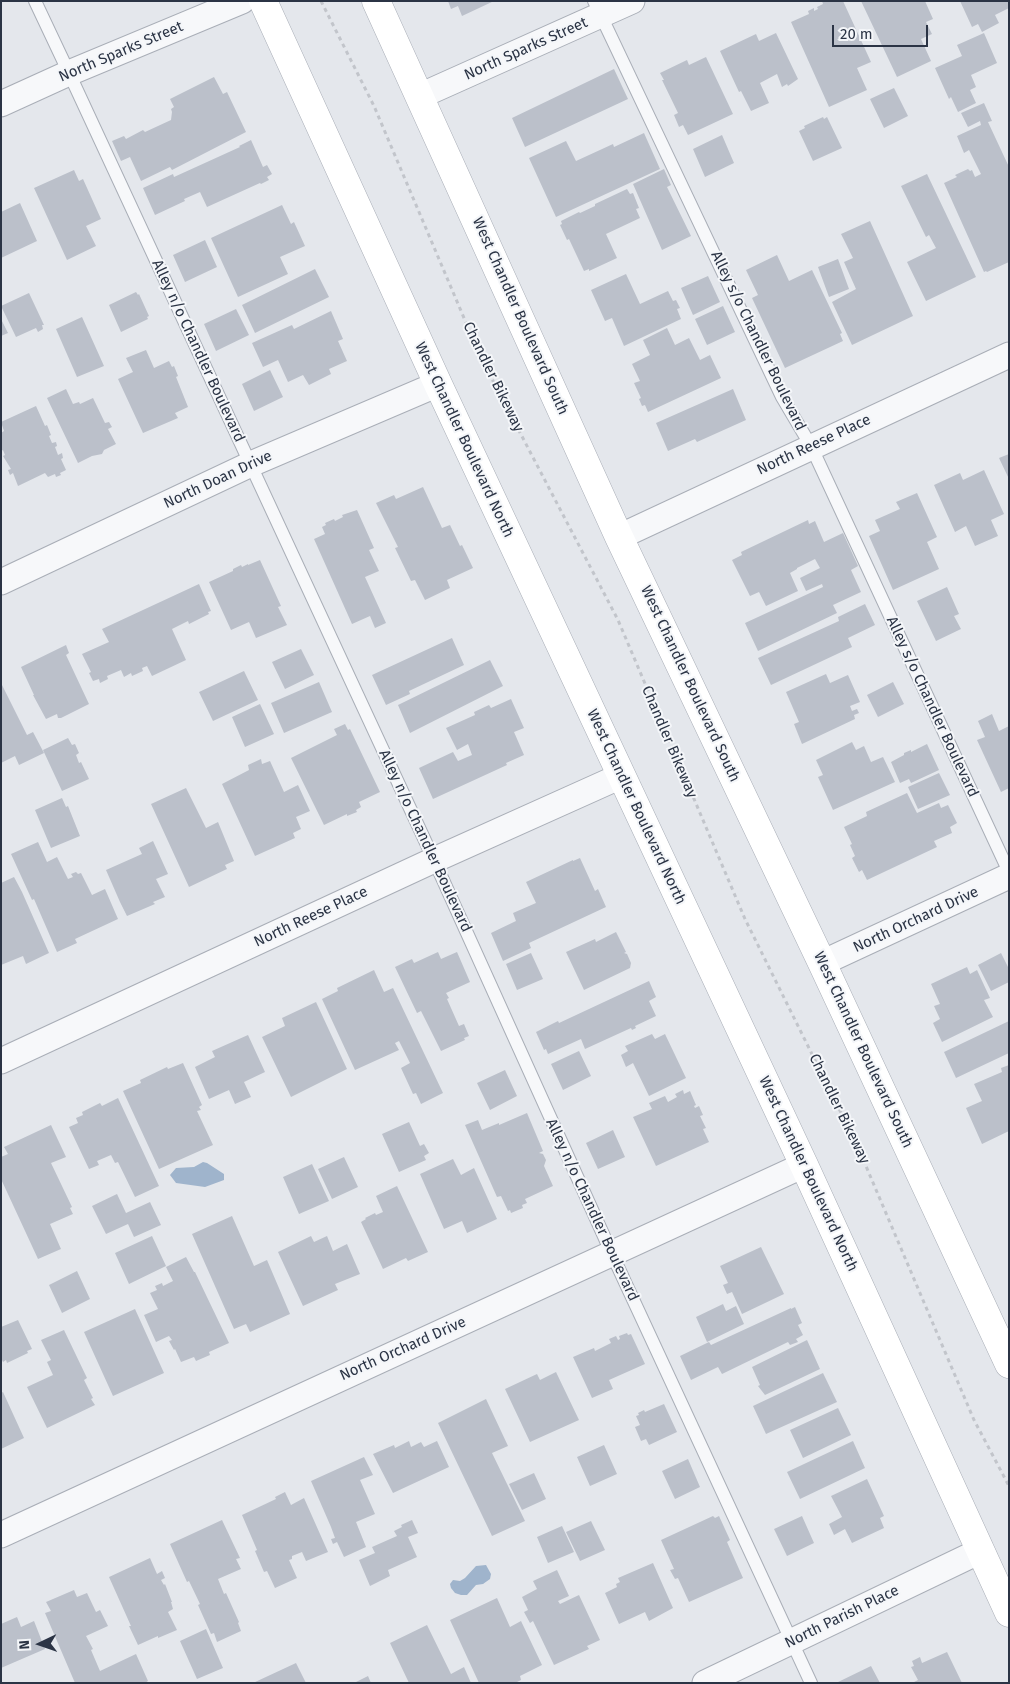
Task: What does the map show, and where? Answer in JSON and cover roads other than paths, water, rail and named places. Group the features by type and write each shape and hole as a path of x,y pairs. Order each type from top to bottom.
{"main road":[{"name":"West Chandler Boulevard North","path":"263,1 438,384 804,1165 1009,1613"},
{"name":"West Chandler Boulevard South","path":"376,1 619,537 822,963 1009,1364"}],"street":[{"name":"North Sparks Street","path":"1,104 69,72 242,1"},
{"name":"North Sparks Street","path":"420,96 597,9 632,1"},
{"name":"North Reese Place","path":"619,537 1009,355"},
{"name":"North Doan Drive","path":"1,582 250,464 438,384"},
{"name":"North Reese Place","path":"1,1061 434,860 621,776"},
{"name":"North Orchard Drive","path":"822,963 1009,876"},
{"name":"North Orchard Drive","path":"1,1535 804,1165"},
{"name":"North Parish Place","path":"705,1683 980,1551"}],"lane":[{"name":"Alley n/o Chandler Boulevard","path":"35,1 434,860 612,1254 811,1683"},
{"name":"Alley s/o Chandler Boulevard","path":"597,9 782,397 811,446 1009,872"}],"water":[{"path":"203,1162 224,1174 224,1180 205,1187 176,1183 170,1175 176,1168 194,1167"},
{"path":"486,1565 491,1574 490,1579 483,1584 476,1585 467,1595 455,1593 451,1588 450,1584 453,1580 460,1581 476,1566"}]}
